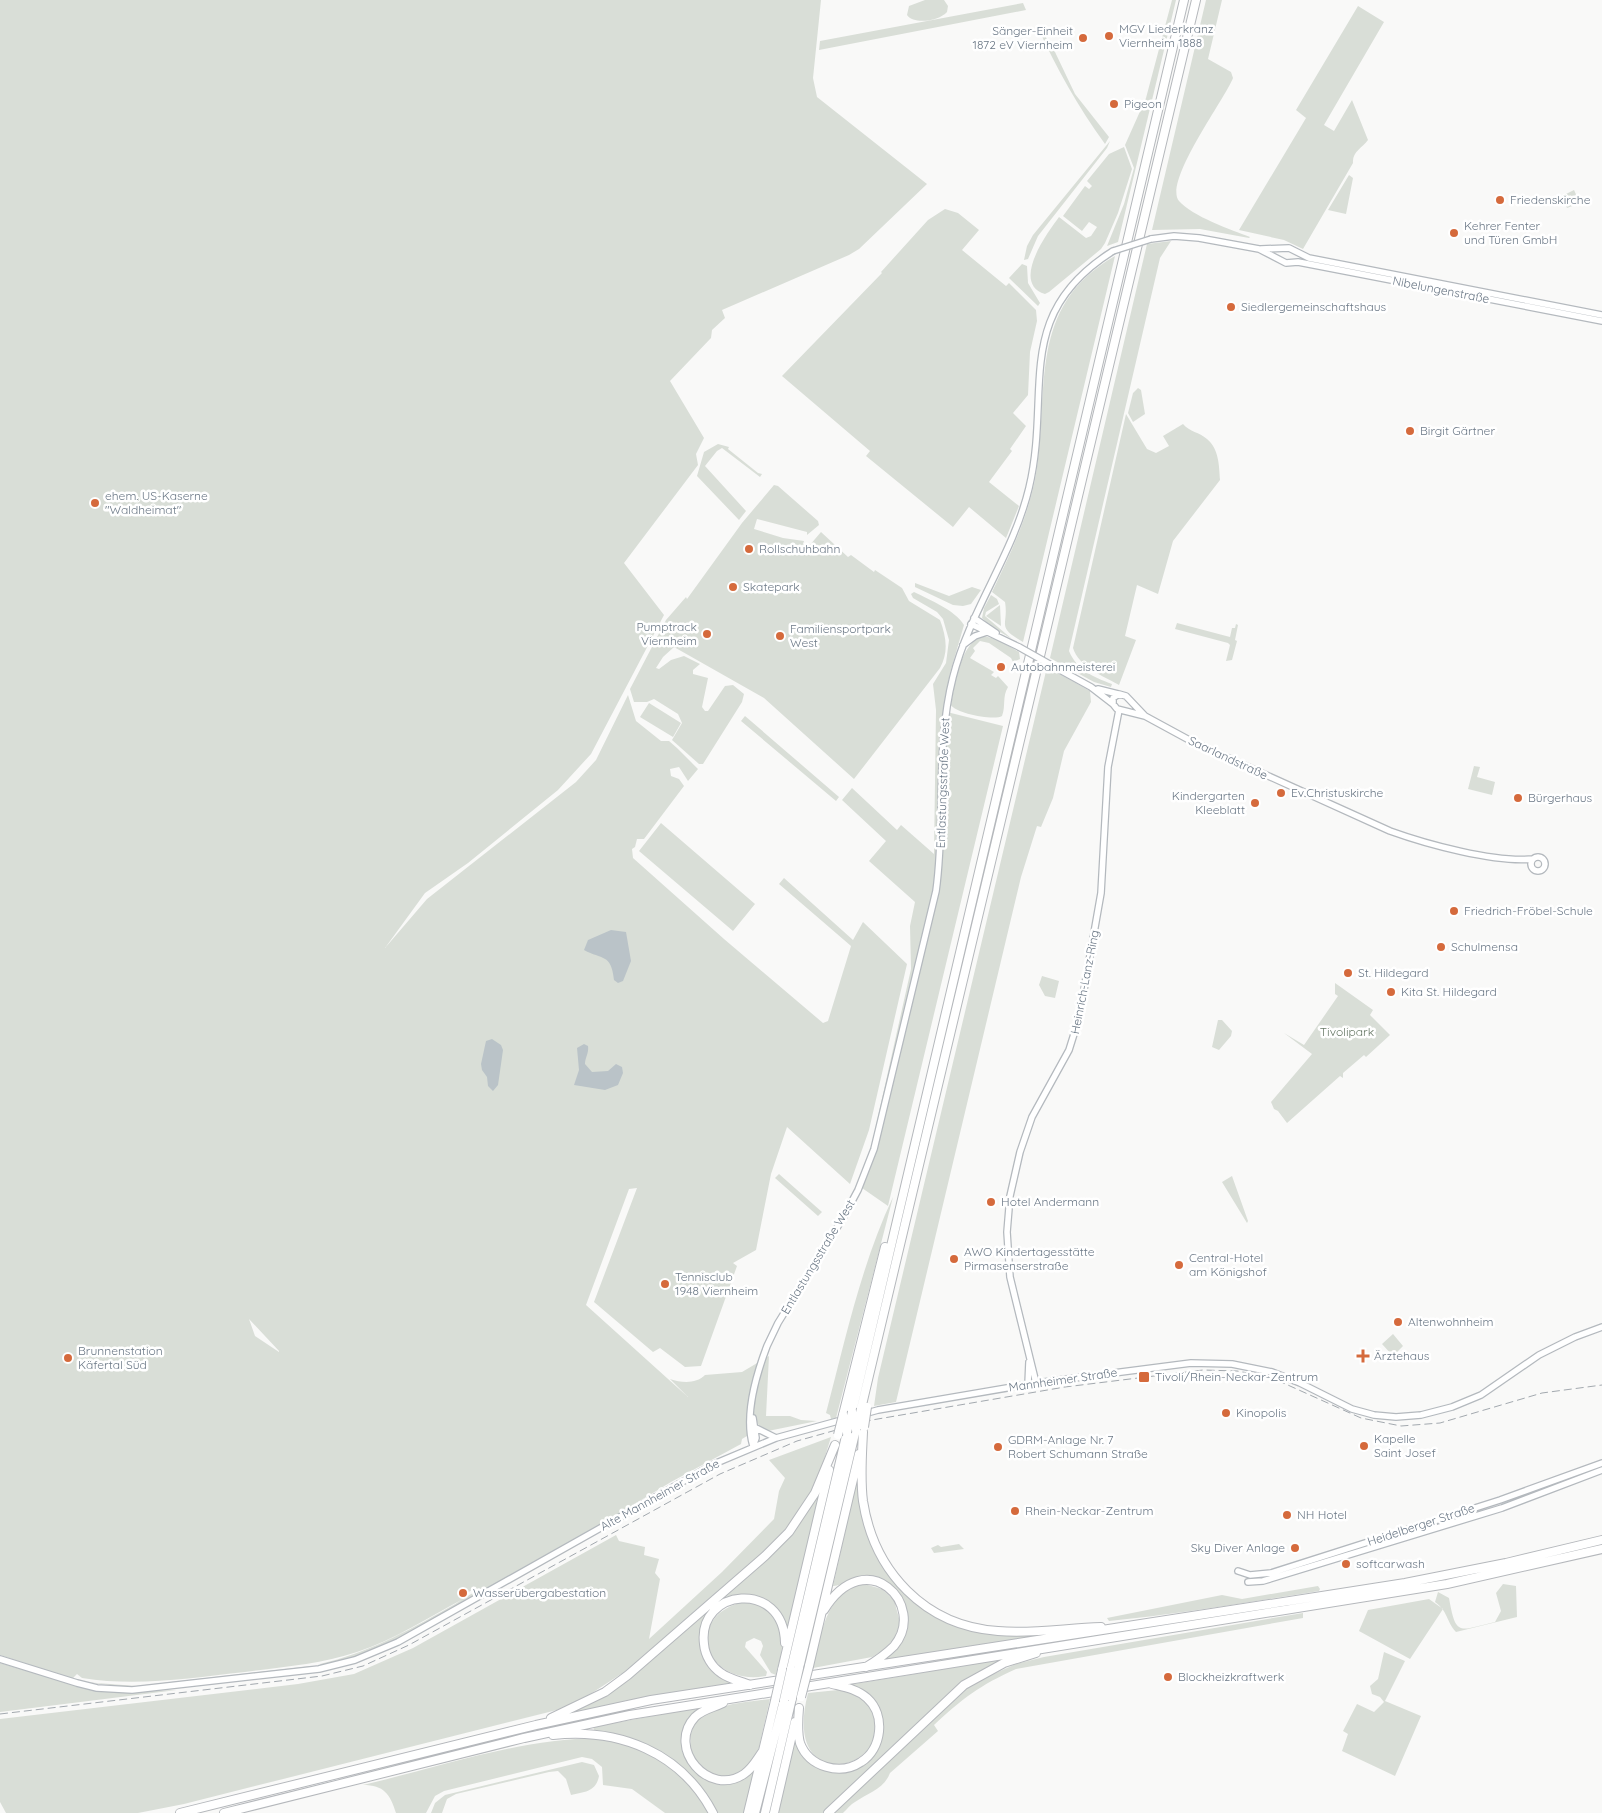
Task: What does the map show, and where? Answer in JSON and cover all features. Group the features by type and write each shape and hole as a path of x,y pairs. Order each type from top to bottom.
{"highway":[{"path":"765,1813 788,1699 897,1215 1184,0"},
{"path":"774,1813 821,1616 878,1342 1196,0"},
{"path":"748,1813 877,1275 888,1235 897,1215"},
{"path":"861,1430 863,1499 872,1537 883,1562 894,1578 921,1604 950,1620 987,1630 1023,1632 1131,1626"},
{"path":"795,1668 861,1430"},
{"path":"536,1725 605,1692 676,1634 765,1556 804,1512 815,1493 835,1445"},
{"path":"180,1813 536,1725 651,1700 1443,1576 1602,1540"},
{"path":"224,1813 524,1738 630,1715 1438,1585 1511,1571 1602,1549"},
{"path":"821,1616 839,1590 857,1581 876,1581 895,1595 900,1602 903,1617 901,1634 893,1646 865,1668"},
{"path":"751,1685 722,1674 707,1656 704,1646 704,1631 710,1616 717,1608 730,1600 741,1598 756,1599 770,1607 780,1619 784,1628 785,1658"},
{"path":"828,1813 933,1712 975,1678 1004,1663 1077,1642"},
{"path":"799,1708 800,1741 805,1752 814,1761 831,1769 842,1769 861,1763 875,1746 880,1730 874,1707 860,1693 826,1683"},
{"path":"736,1698 700,1712 691,1723 686,1740 690,1760 708,1777 730,1780 749,1770 763,1751"},
{"path":"755,1813 788,1699"},
{"path":"524,1738 577,1734 609,1736 627,1740 653,1751 674,1765 692,1782 713,1813"},
{"path":"246,1813 264,1803"}],"main road":[{"name":"Entlastungsstraße West","path":"753,1446 750,1436 756,1379 767,1346 858,1190 879,1133 936,891 941,854 942,744 953,678 972,621 1013,539 1030,487 1036,442 1038,373 1044,336 1061,300 1078,277 1092,265 1113,252 1151,239 1174,236 1259,250 1284,249"},
{"path":"1281,260 1281,254 1284,249 1289,248 1309,258 1602,315"},
{"name":"Entlastungsstraße West","path":"1259,250 1281,260"},
{"path":"1293,263 1296,258 1295,252"},
{"name":"Nibelungenstraße","path":"1281,260 1602,321"},
{"path":"972,621 987,632 1001,637"},
{"path":"972,621 1091,687 1121,710 1127,706 1128,700 1123,694 1091,687"},
{"path":"963,645 975,636 987,632"},
{"path":"1113,704 1113,698 1118,694"},
{"name":"Saarlandstraße","path":"1128,700 1145,716"},
{"name":"Saarlandstraße","path":"1121,710 1145,716 1191,741 1390,831 1425,843 1532,862"},
{"name":"Heinrich-Lanz-Ring","path":"1036,1383 1014,1300 1008,1257 1007,1220 1010,1196 1020,1152 1032,1117 1069,1050 1079,1018 1102,892 1108,768 1121,710"},
{"name":"Mannheimer Straße","path":"853,1415 1028,1384 1171,1365 1221,1363 1272,1372 1300,1383 1352,1409 1374,1415 1396,1417 1434,1412 1467,1402 1490,1390 1554,1348 1602,1327"},
{"name":"Heinrich-Lanz-Ring","path":"1028,1384 1029,1360"},
{"name":"Entlastungsstraße West","path":"752,1411 756,1438 753,1446"},
{"name":"Alte Mannheimer Straße","path":"0,1659 77,1683 113,1690 154,1689 288,1674 338,1666 373,1654 476,1599 677,1483 714,1464 753,1446 853,1415"},
{"path":"754,1427 776,1438"},
{"name":"Heidelberger Straße","path":"1238,1572 1250,1575 1271,1573 1508,1498 1602,1463"},
{"name":"Heidelberger Straße","path":"1248,1582 1263,1581 1471,1518 1602,1470"}],"green space":[{"path":"0,0 821,0 813,78 817,97 927,184 859,249 722,310 725,318 712,330 711,338 670,381 704,438 696,454 698,465 624,563 664,615 591,754 558,790 468,863 425,893 385,948 427,899 576,782 596,760 628,695 636,721 661,741 669,741 698,769 688,781 679,767 670,769 671,776 679,779 684,786 644,839 637,839 635,847 632,849 633,858 823,1023 828,1021 851,946 779,884 784,878 853,940 863,922 907,964 869,1130 850,1184 787,1127 771,1174 756,1250 733,1263 737,1266 701,1366 685,1367 660,1348 653,1352 594,1302 637,1188 629,1189 586,1305 688,1397 670,1379 689,1382 705,1375 742,1372 769,1356 766,1416 790,1416 801,1420 817,1421 768,1431 759,1426 756,1420 748,1420 747,1436 742,1439 741,1444 671,1482 567,1545 407,1634 367,1653 321,1666 320,1664 354,1654 395,1636 357,1652 288,1667 143,1682 103,1681 82,1678 77,1674 72,1679 0,1655","holes":["249,1319 279,1351 255,1336","475,1588 475,1592 463,1599 459,1591 464,1589 467,1593","462,1600 452,1606 404,1632"]},
{"path":"925,0 944,0 948,6 947,12 938,18 927,21 915,20 907,15 909,6"},
{"path":"1172,0 1176,0 1118,242 1107,246 1124,204 1134,168 1125,145 1146,98"},
{"path":"1206,0 1222,0 1208,59 1231,72 1233,78 1187,159 1176,191 1179,201 1185,207 1212,222 1249,238 1200,229 1152,230"},
{"path":"1023,3 1026,10 819,50 820,41"},
{"path":"1358,6 1384,22 1324,125 1334,131 1352,100 1368,140 1354,156 1353,163 1303,249 1284,240 1239,230 1306,118 1296,110"},
{"path":"1039,26 1055,52 1075,94 1109,137 1105,144 1060,73 1038,28"},
{"path":"1110,141 1107,148 1038,236 1028,259 1024,260 1027,246 1033,235"},
{"path":"1124,147 1132,169 1118,213 1105,243 1101,249 1045,294 1035,288 1031,279 1031,269 1041,245 1059,217 1086,238 1091,236 1097,227 1089,222 1082,231 1063,216 1085,186 1089,189 1092,186 1087,181 1109,154"},
{"path":"1349,175 1353,178 1346,214 1328,210"},
{"path":"1574,190 1580,203 1567,208 1562,196"},
{"path":"945,209 958,213 979,230 962,250 1006,286 1009,283 1036,310 1037,321 1030,352 1028,395 1013,413 1026,426 1010,449 1012,451 989,482 1019,506 1006,538 969,507 953,527 866,456 870,451 782,376 882,273 928,220"},
{"path":"1171,241 1160,258 1069,651 1072,658 1081,668 1112,684 1111,687 1094,682 1050,658 1147,244"},
{"path":"1115,256 1023,642 1006,629 1005,602 992,592 1018,534 1033,489 1040,443 1047,353 1055,325 1067,300 1087,277"},
{"path":"1022,264 1027,266 1028,283 1040,303 1038,306 1009,278"},
{"path":"1138,388 1141,390 1145,414 1133,422 1128,413 1133,393"},
{"path":"1126,414 1147,449 1156,453 1169,446 1163,436 1183,424 1204,437 1211,443 1216,452 1220,480 1173,541 1158,594 1137,585 1125,636 1136,640 1119,685 1086,666 1080,661 1073,648"},
{"path":"718,444 729,447 728,449 758,473 762,474 760,477 722,448 717,451 705,466 746,511 739,520 697,476 704,452"},
{"name":"Familiensportpark West","path":"774,485 778,486 818,521 819,525 807,535 807,532 757,519 754,529 783,538 804,541 803,544 809,546 821,532 848,557 851,555 874,572 875,570 902,588 909,601 940,620 944,632 946,650 940,668 854,779 764,698 674,647 663,657 656,668 659,669 671,660 684,656 700,664 693,670 693,674 708,678 702,707 705,711 708,711 725,686 733,685 744,694 742,702 703,764 699,764 672,740 682,723 678,714 654,699 647,702 634,702 630,689 666,620 686,597 687,599 742,523"},
{"path":"915,583 949,596 972,587 981,590 971,604 963,606 953,605 915,587"},
{"path":"914,592 948,610 964,625 950,673 943,711 1003,726 888,1206 862,1188 911,969 910,926 915,902 869,861 886,841 842,800 852,788 897,830 901,825 934,854 936,710 933,684 946,663 949,640 943,619 937,612 913,598 911,594"},
{"path":"991,595 997,599 999,604 986,612 985,616 1012,639 990,626 982,618 984,608"},
{"path":"1000,605 1001,626 986,616"},
{"path":"1177,623 1230,637 1232,628 1235,628 1236,624 1238,625 1235,640 1237,641 1232,660 1226,661 1230,645 1228,643 1175,629"},
{"path":"984,636 999,640 1019,652 1020,659 1013,662 1011,658 989,643 980,641 973,648 975,651 970,658 994,672 991,675 996,678 998,676 1008,687 1005,694 1002,716 991,718 960,711 951,705 964,655 969,646"},
{"path":"1047,667 1090,691 1091,702 1064,751 1053,798 1041,827 1037,826 1021,877 896,1402 874,1406 878,1378"},
{"path":"649,703 681,723 673,737 640,717"},
{"path":"745,716 839,797 836,801 741,721"},
{"path":"1474,766 1480,767 1477,777 1495,782 1492,795 1468,789"},
{"path":"661,823 755,904 733,931 639,851"},
{"path":"1042,976 1059,981 1055,998 1045,996 1039,985"},
{"name":"Tivolipark","path":"1335,983 1373,1010 1370,1015 1390,1035 1366,1057 1364,1055 1343,1073 1343,1078 1340,1076 1287,1123 1278,1111 1274,1109 1271,1102 1312,1054 1284,1033 1304,1045 1338,996 1335,994"},
{"path":"1218,1020 1222,1020 1232,1031 1231,1036 1219,1050 1212,1047"},
{"path":"779,1174 822,1212 818,1216 775,1178"},
{"path":"1232,1176 1248,1221 1247,1223 1222,1182"},
{"path":"893,1197 836,1418 831,1419 830,1415 826,1413 855,1304 872,1249"},
{"path":"1393,1334 1403,1346 1393,1356 1382,1344"},
{"path":"831,1437 821,1470 801,1519 820,1488 788,1631 776,1611 745,1596 711,1612 705,1656 738,1683 644,1698 566,1714 629,1675 621,1674 589,1695 561,1709 184,1804 138,1813 6,1813 0,1802 0,1719 298,1684 354,1674 413,1648 616,1535 619,1541 645,1547 644,1555 659,1559 655,1573 660,1579 649,1639 722,1572 774,1519 779,1491 785,1478 769,1460"},
{"path":"859,1470 875,1551 892,1579 916,1603 955,1625 1057,1633 879,1661 897,1649 906,1634 908,1613 900,1594 892,1586 873,1577 861,1577 833,1586"},
{"path":"959,1544 964,1549 934,1553 931,1548 938,1545 941,1547"},
{"path":"864,1584 882,1589 894,1600 900,1622 895,1638 882,1651 872,1657 813,1668 822,1629 833,1605 851,1589"},
{"path":"1503,1584 1516,1586 1517,1617 1456,1632 1445,1613 1435,1602 1438,1592 1449,1598 1454,1620 1461,1628 1495,1622 1501,1611 1496,1593"},
{"path":"1318,1586 1319,1591 1214,1608 1109,1621 1107,1618 1222,1595 1242,1599"},
{"path":"1429,1599 1443,1609 1410,1659 1359,1631 1368,1610"},
{"path":"743,1602 752,1603 767,1610 778,1623 781,1630 782,1648 776,1675 771,1673 760,1655 763,1646 761,1641 754,1638 746,1642 745,1647 767,1672 766,1676 745,1677 728,1671 716,1661 709,1649 707,1635 712,1621 724,1610"},
{"path":"1303,1613 1303,1618 1016,1669 982,1687 963,1700 934,1725 938,1731 890,1773 880,1787 854,1803 843,1813 833,1813 943,1708 971,1684 1016,1664 1044,1657"},
{"path":"1384,1652 1405,1661 1385,1701 1421,1716 1395,1776 1342,1751 1348,1734 1343,1731 1357,1704 1374,1712 1384,1702 1380,1697 1372,1694 1370,1686 1378,1679"},
{"path":"1010,1658 980,1672 956,1689 825,1813 778,1813 795,1738 800,1752 805,1759 825,1771 848,1771 859,1767 869,1761 876,1752 882,1738 881,1713 848,1685"},
{"path":"0,1663 86,1688 110,1692 177,1690 0,1712"},
{"path":"311,1666 311,1668 136,1688 84,1682 136,1686"},
{"path":"838,1690 854,1694 866,1703 872,1712 876,1732 869,1748 856,1760 839,1764 823,1762 810,1750 804,1727 808,1693"},
{"path":"770,1699 744,1813 665,1813 632,1789 603,1785 602,1767 592,1759 582,1757 444,1791 435,1796 426,1813 396,1813 385,1792 370,1785 363,1785 480,1755 538,1743 598,1738 593,1727 701,1707 687,1724 683,1737 687,1759 692,1754 691,1737 695,1725 703,1716 727,1705"},
{"path":"582,1762 594,1765 599,1776 595,1785 585,1792 571,1795 566,1779 558,1771 549,1772 456,1794 447,1799 442,1813 431,1813 435,1803 445,1795"}],"shaded area":[{"path":"611,930 626,932 631,961 623,981 618,983 614,980 613,971 608,961 584,950 588,940"},
{"path":"492,1039 501,1045 503,1050 498,1085 493,1091 488,1086 487,1077 482,1070 481,1064 486,1041"},
{"path":"584,1044 588,1046 585,1064 592,1072 608,1071 616,1064 622,1067 623,1073 618,1085 605,1090 574,1085 579,1070 577,1048"}],"railway":[{"path":"0,1714 322,1676 363,1666 409,1645 720,1474 797,1441 872,1420 1065,1387 1203,1370 1237,1371 1270,1377 1361,1418 1401,1426 1440,1423 1542,1393 1602,1385"}],"place":[{"name":"MGV Liederkranz Viernheim 1888","path":"1109,36"},
{"name":"Sänger-Einheit 1872 eV Viernheim","path":"1083,38"},
{"name":"Pigeon","path":"1114,104"},
{"name":"Friedenskirche","path":"1500,200"},
{"name":"Kehrer Fenter und Türen GmbH","path":"1454,233"},
{"name":"Siedlergemeinschaftshaus","path":"1231,307"},
{"name":"Birgit Gärtner","path":"1410,431"},
{"name":"ehem. US-Kaserne \"Waldheimat\"","path":"95,503"},
{"name":"Rollschuhbahn","path":"749,549"},
{"name":"Skatepark","path":"733,587"},
{"name":"Pumptrack Viernheim","path":"707,634"},
{"name":"Familiensportpark West","path":"780,636"},
{"name":"Autobahnmeisterei","path":"1001,667"},
{"name":"Ev.Christuskirche","path":"1281,793"},
{"name":"Bürgerhaus","path":"1518,798"},
{"name":"Kindergarten Kleeblatt","path":"1255,803"},
{"name":"Friedrich-Fröbel-Schule","path":"1454,911"},
{"name":"Schulmensa","path":"1441,947"},
{"name":"St. Hildegard","path":"1348,973"},
{"name":"Kita St. Hildegard","path":"1391,992"},
{"name":"Hotel Andermann","path":"991,1202"},
{"name":"AWO Kindertagesstätte Pirmasenserstraße","path":"954,1259"},
{"name":"Central-Hotel am Königshof","path":"1179,1265"},
{"name":"Tennisclub 1948 Viernheim","path":"665,1284"},
{"name":"Altenwohnheim","path":"1398,1322"},
{"name":"Ärztehaus","path":"1363,1356"},
{"name":"Brunnenstation Käfertal Süd","path":"68,1358"},
{"name":"Tivoli/Rhein-Neckar-Zentrum","path":"1144,1377"},
{"name":"Kinopolis","path":"1226,1413"},
{"name":"Kapelle Saint Josef","path":"1364,1446"},
{"name":"GDRM-Anlage Nr. 7 Robert Schumann Straße","path":"998,1447"},
{"name":"Rhein-Neckar-Zentrum","path":"1015,1511"},
{"name":"NH Hotel","path":"1287,1515"},
{"name":"Sky Diver Anlage","path":"1295,1548"},
{"name":"softcarwash","path":"1346,1564"},
{"name":"Wasserübergabestation","path":"463,1593"},
{"name":"Blockheizkraftwerk","path":"1168,1677"}]}
